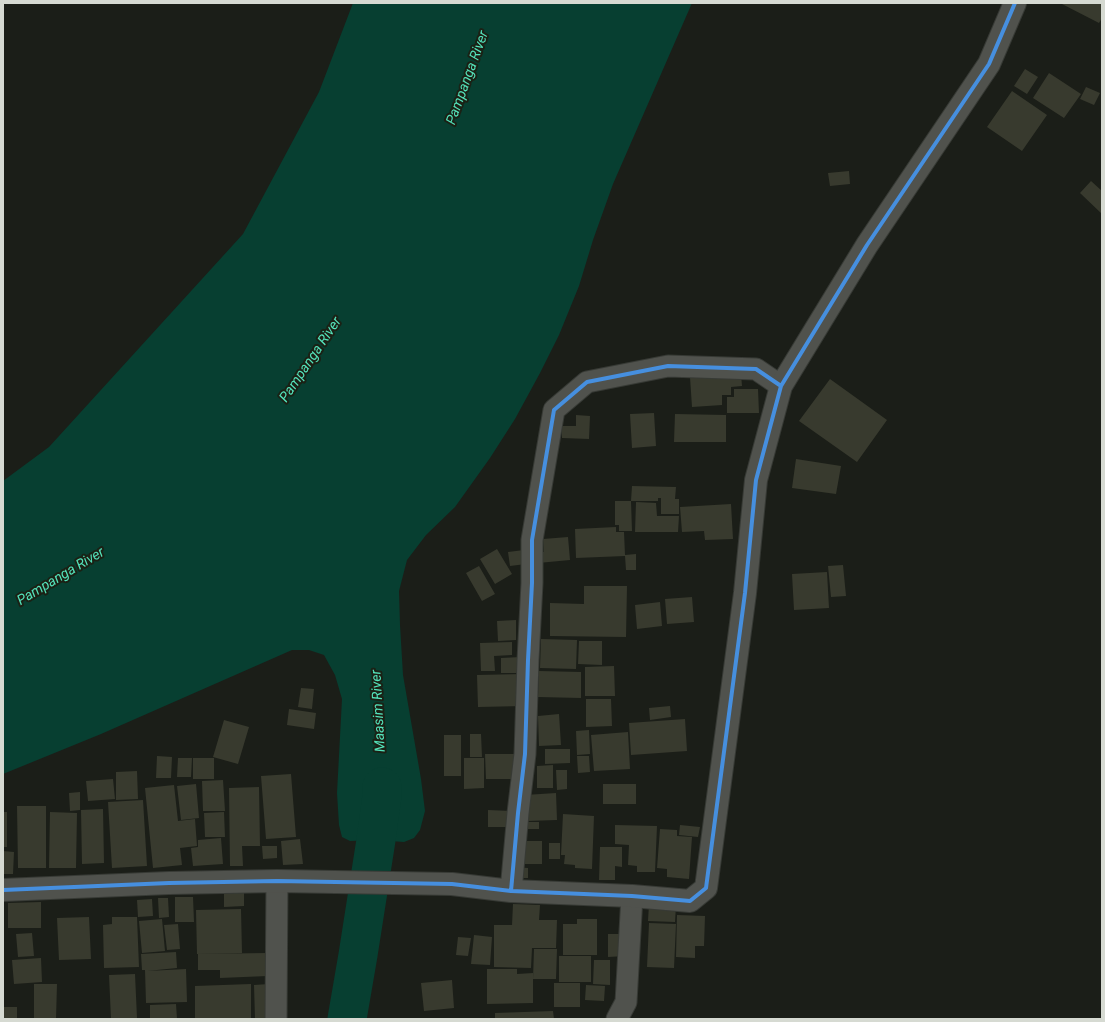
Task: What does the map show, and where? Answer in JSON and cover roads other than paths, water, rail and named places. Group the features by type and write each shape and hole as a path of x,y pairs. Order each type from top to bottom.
{"street":[{"path":"3,890 169,883 287,881 452,884 511,891 632,896 690,901 706,888 745,593 756,480 781,386 867,245 989,64 1015,3"},
{"path":"511,891 525,754 532,583 532,540 554,410 587,382 668,366 756,369 781,386"},
{"path":"276,1019 287,881"},
{"path":"617,1019 626,1002 632,896"}],"water":[{"name":"Pampanga River","path":"353,3 692,3 613,184 593,240 579,286 559,335 540,373 515,419 490,458 455,507 426,535 407,560 399,591 400,625 403,675 425,811 420,830 414,838 404,842 376,840 350,841 342,837 339,825 337,793 342,699 335,675 324,655 309,650 292,650 101,734 3,774 3,481 49,447 243,234 319,92"}],"waterway":[{"name":"Maasim River","path":"347,1019 376,840 382,787"}]}
